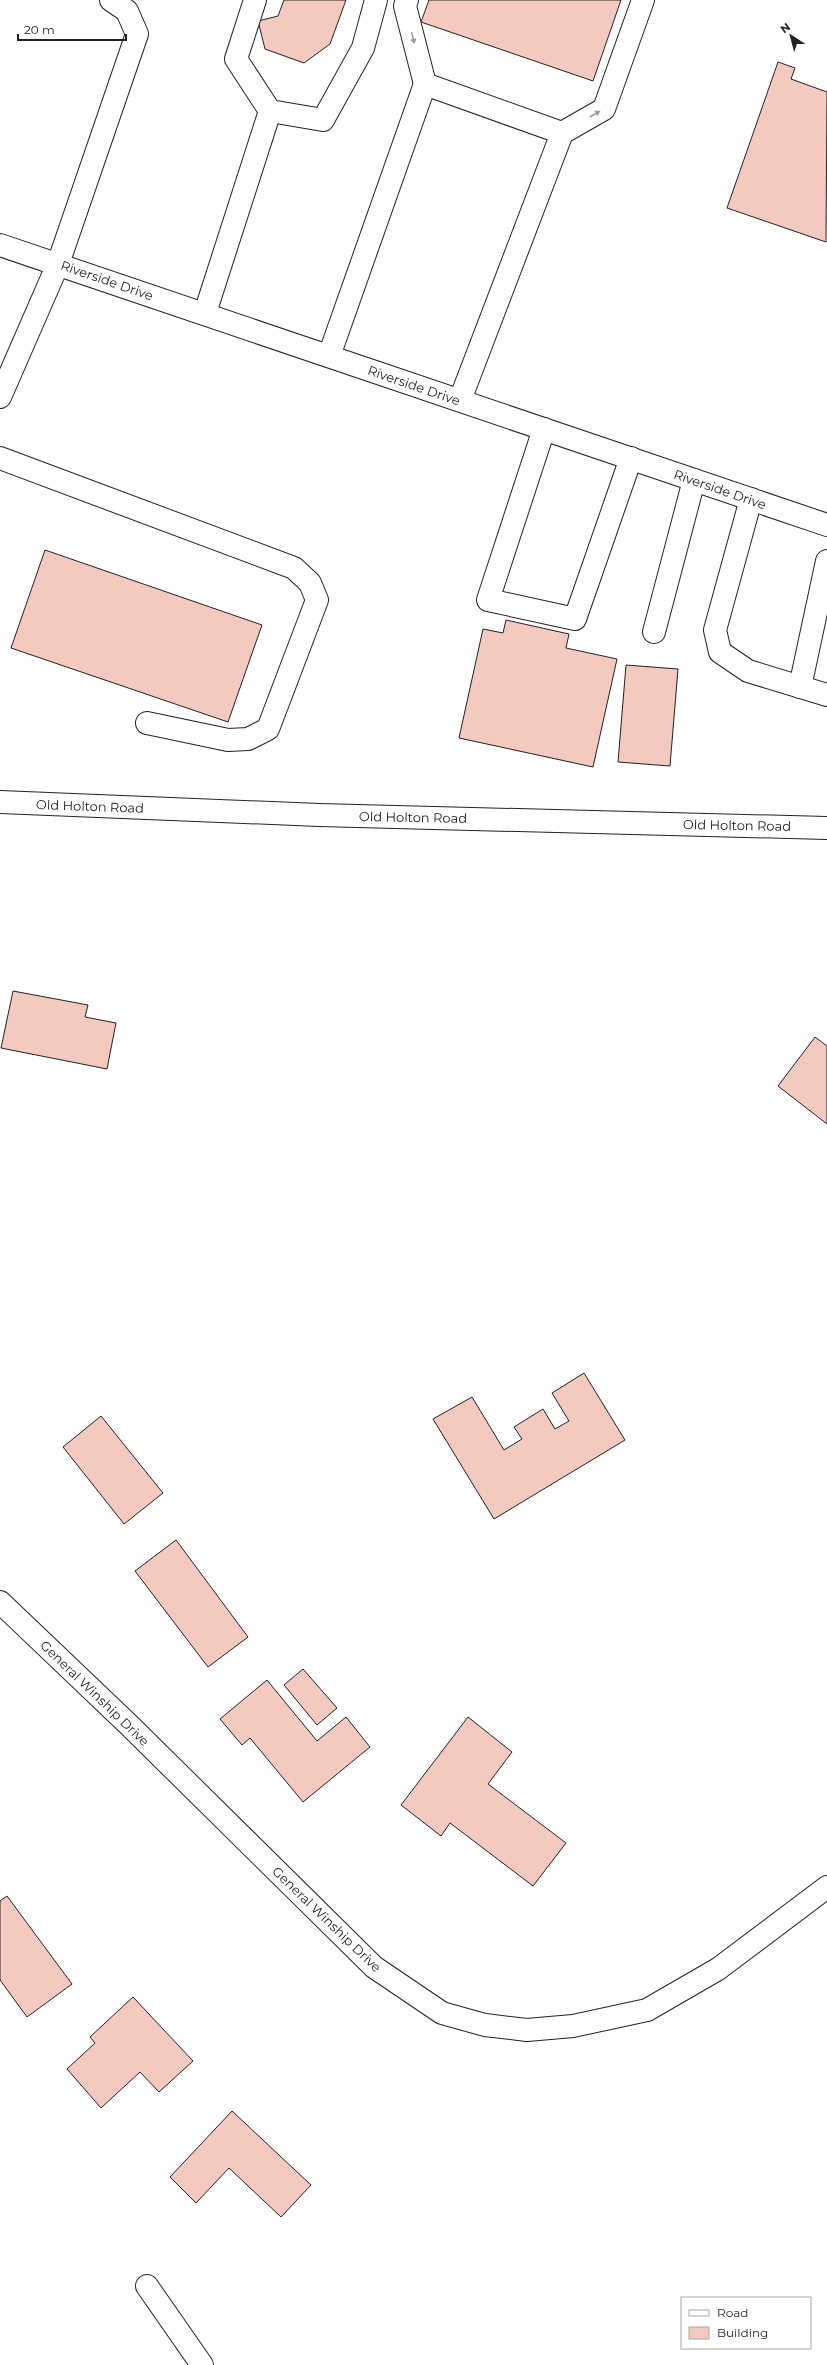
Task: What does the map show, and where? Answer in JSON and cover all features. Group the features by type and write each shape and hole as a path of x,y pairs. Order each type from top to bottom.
{"street":[{"path":"0,397 58,264 137,34 127,11 111,0"},
{"path":"255,0 236,59 270,111 323,120 363,48 376,0"},
{"path":"328,356 425,84 405,6 407,0"},
{"path":"460,400 562,133 604,109 643,0"},
{"path":"425,84 562,133"},
{"path":"205,313 270,111"},
{"name":"Riverside Drive","path":"0,245 205,313 827,525"},
{"path":"544,429 488,600 575,619 631,458"},
{"path":"0,458 294,568 310,583 317,600 268,729 248,739 228,740 147,723"},
{"path":"654,632 694,480"},
{"path":"751,499 715,630 720,652 748,671 827,695"},
{"path":"800,687 827,561"},
{"name":"Old Holton Road","path":"0,802 319,815 827,828"},
{"name":"General Winship Drive","path":"0,1602 128,1725 374,1967 442,2013 485,2025 527,2030 573,2026 647,2010 718,1969 827,1887"},
{"path":"147,2286 202,2365"}],"building":[{"path":"284,0 346,0 330,44 304,63 265,49 258,21 278,16"},
{"path":"429,0 621,0 593,81 421,22"},
{"path":"778,62 795,68 791,79 827,92 826,242 727,208"},
{"path":"45,550 262,625 228,722 11,648"},
{"path":"506,620 569,634 566,648 617,659 593,767 459,738 483,629 503,633"},
{"path":"626,665 678,669 670,766 618,762"},
{"path":"13,991 88,1005 85,1017 116,1023 107,1069 1,1048"},
{"path":"815,1037 827,1046 827,1124 778,1086"},
{"path":"584,1373 625,1440 494,1519 433,1419 472,1397 504,1450 522,1439 514,1427 543,1409 555,1429 569,1421 552,1393"},
{"path":"101,1416 163,1493 124,1524 63,1447"},
{"path":"176,1540 248,1637 208,1667 135,1571"},
{"path":"303,1669 337,1708 317,1725 284,1685"},
{"path":"267,1680 317,1741 346,1717 370,1747 303,1802 250,1738 242,1745 220,1719"},
{"path":"468,1717 512,1752 488,1784 566,1843 533,1886 450,1823 441,1836 401,1805"},
{"path":"7,1896 72,1984 27,2017 0,1980 0,1901"},
{"path":"133,1997 193,2061 159,2092 140,2072 101,2108 67,2069 95,2043 90,2037"},
{"path":"232,2111 311,2185 281,2217 229,2168 196,2203 170,2177"}]}
